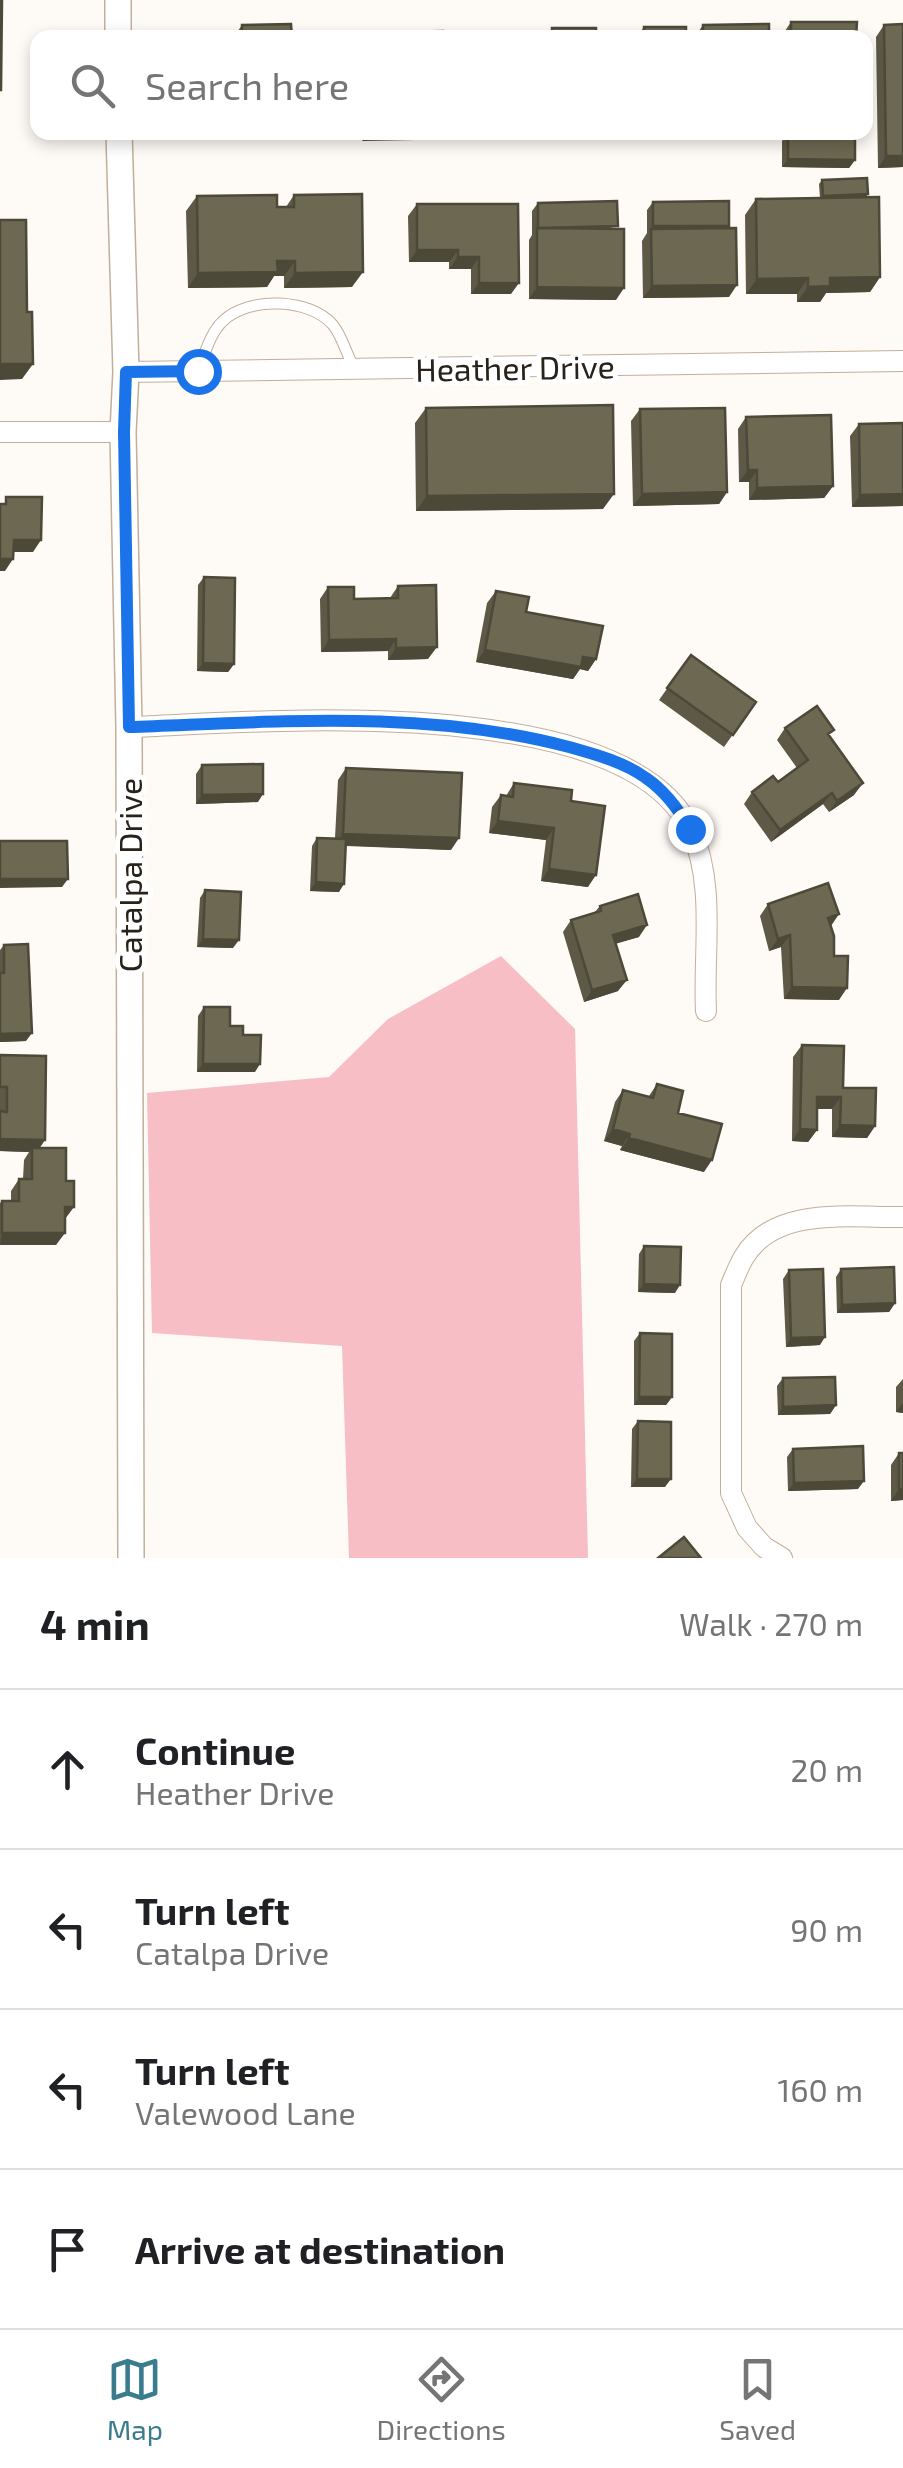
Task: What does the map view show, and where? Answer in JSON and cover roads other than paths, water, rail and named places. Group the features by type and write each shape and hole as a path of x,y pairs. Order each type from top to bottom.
{"street":[{"path":"118,0 118,30"},
{"name":"Catalpa Drive","path":"119,140 129,727 131,1558"},
{"name":"Heather Drive","path":"126,372 903,361"},
{"path":"0,432 124,432"},
{"path":"129,727 376,721 450,726 551,743 624,766 646,777 678,809 699,852 706,896 706,1011"},
{"path":"780,1557 764,1547 747,1528 731,1492 731,1285 746,1254 776,1228 805,1220 903,1217"}],"lane":[{"path":"198,371 224,320 251,306 282,304 312,309 333,325 354,369"}]}
